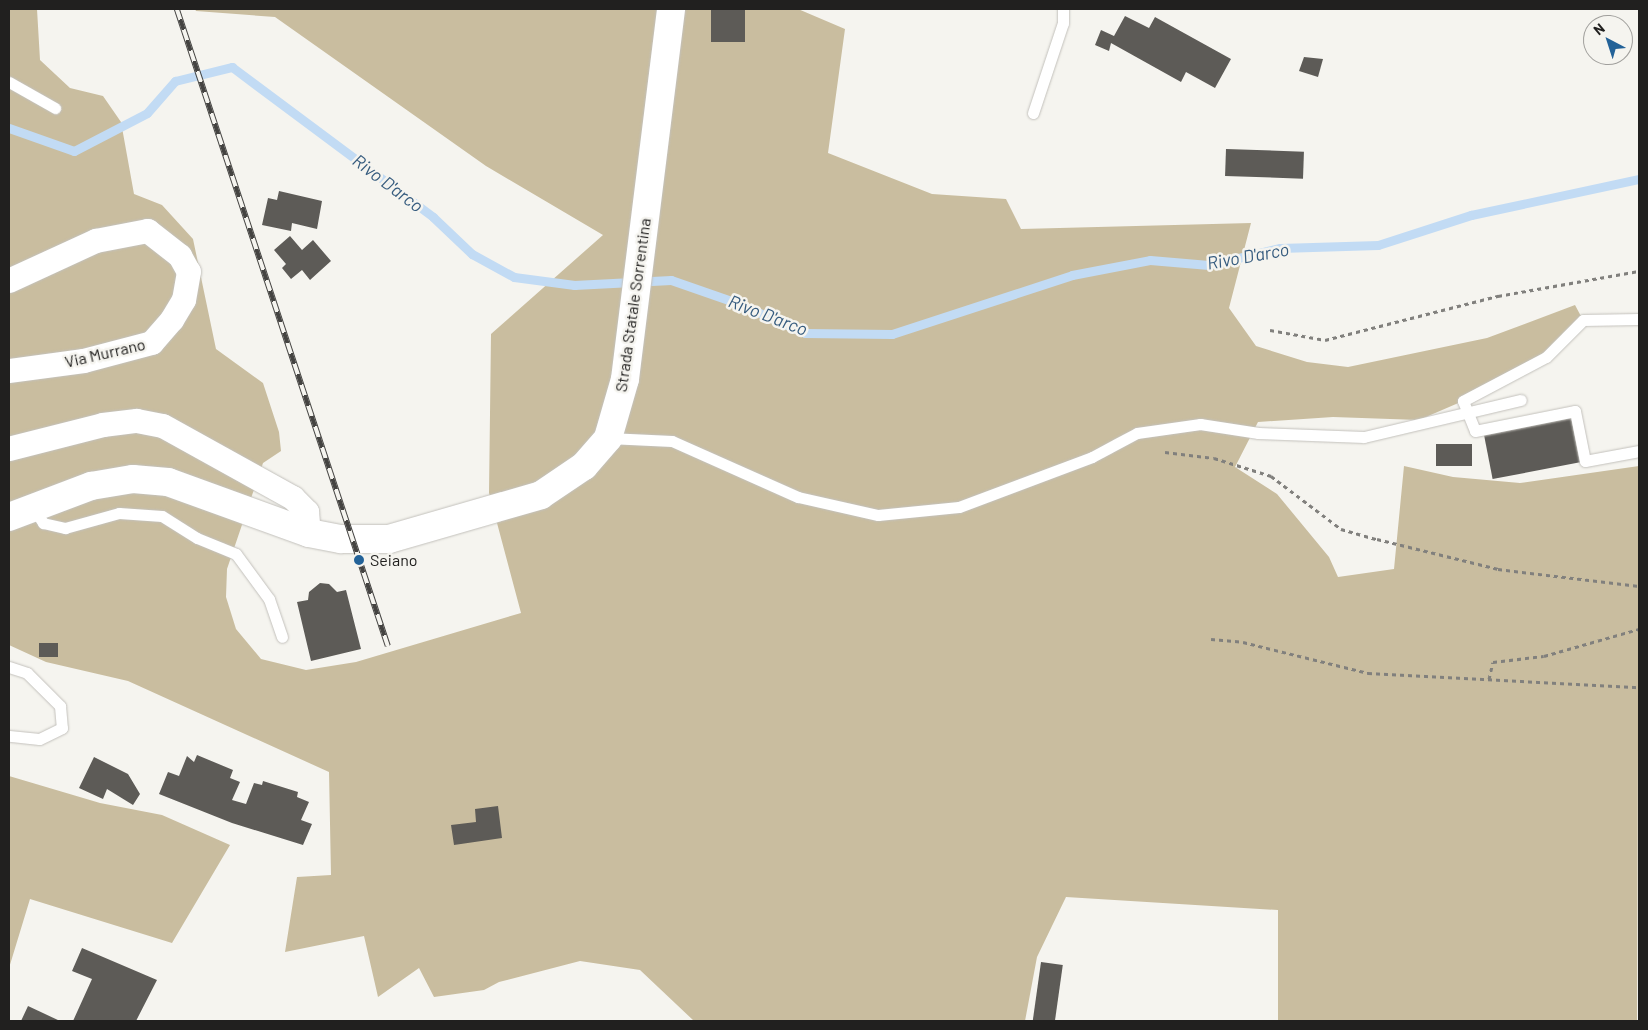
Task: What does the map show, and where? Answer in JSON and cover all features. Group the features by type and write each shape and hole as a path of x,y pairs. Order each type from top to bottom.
{"main road":[{"name":"Strada Statale Sorrentina","path":"9,517 91,486 142,479 168,482 309,533 341,540 389,539 541,495 584,466 608,438 619,408 629,347 671,10"}],"street":[{"name":"Via Murrano","path":"9,281 96,241 148,231 180,256 190,272 184,300 172,320 152,343 84,361 9,371"},
{"path":"9,449 103,426 137,421 163,426 293,498 307,512 309,533"}],"lane":[{"path":"1033,112 1063,23 1063,9"},
{"path":"9,82 55,108"},
{"path":"1639,319 1583,320 1546,357 1463,400 1474,430 1575,411 1586,461 1639,451"},
{"path":"608,438 672,441 798,497 878,515 959,507 1092,457 1137,433 1200,424 1258,432 1364,437 1521,400"},
{"path":"34,509 43,523 65,528 119,513 162,516 197,538 236,554 270,599 282,637"},
{"path":"9,667 27,673 60,706 62,728 39,739 9,736"}],"path":[{"path":"1270,330 1325,340 1498,296 1639,271"},
{"path":"1157,453 1214,458 1272,476 1342,529 1377,539 1498,569 1639,586"},
{"path":"1489,679 1493,662 1544,656 1639,629"},
{"path":"1211,639 1243,642 1368,673 1639,687"}],"shaded area":[{"path":"9,9 37,9 40,60 70,88 103,96 121,122 134,194 162,205 193,239 216,349 263,383 279,432 281,451 263,463 227,569 226,597 236,629 261,659 306,670 356,662 521,613 489,493 491,334 603,235 486,166 275,17 196,11 195,9 798,9 845,29 828,153 932,194 1006,199 1021,229 1251,223 1229,308 1256,346 1307,362 1348,367 1487,338 1575,305 1583,320 1546,357 1463,401 1419,420 1333,417 1258,422 1235,467 1277,494 1329,557 1338,577 1394,569 1404,466 1453,477 1520,483 1639,466 1637,1021 1278,1021 1278,910 1066,897 1037,957 1025,1021 694,1021 640,970 580,961 499,982 484,990 434,997 419,968 378,997 364,936 285,952 297,877 331,875 329,772 128,681 46,662 9,645"},
{"path":"9,776 100,803 162,815 230,845 172,943 30,899 9,968"}],"building":[{"path":"711,9 745,9 745,42 711,42"},
{"path":"1125,16 1149,28 1155,17 1231,59 1215,88 1186,72 1181,82 1111,43 1109,51 1095,45 1101,30 1114,36"},
{"path":"1304,57 1323,59 1318,77 1299,71"},
{"path":"1226,149 1304,152 1303,179 1225,176"},
{"path":"279,191 322,201 317,229 292,223 291,231 262,225 268,198 277,200"},
{"path":"290,236 302,250 313,240 331,261 310,280 302,270 291,279 282,268 286,264 274,250"},
{"path":"1571,416 1580,462 1493,479 1484,433"},
{"path":"1436,444 1472,444 1472,466 1436,466"},
{"path":"320,583 329,584 337,592 346,590 361,649 311,661 297,602 308,600 309,592"},
{"path":"39,643 58,643 58,657 39,657"},
{"path":"197,755 233,770 230,778 240,782 232,800 246,804 254,783 262,785 263,781 298,792 297,797 309,802 301,820 312,824 303,845 232,823 159,794 168,772 179,776 187,756 194,762"},
{"path":"94,757 128,774 140,794 133,805 107,789 103,799 79,788"},
{"path":"498,806 502,838 454,845 451,825 476,822 475,809"},
{"path":"82,948 157,980 136,1021 73,1021 92,979 72,971"},
{"path":"1041,962 1063,965 1055,1021 1033,1021"},
{"path":"28,1006 60,1021 21,1021"}],"waterway":[{"name":"Rivo D'arco","path":"9,128 74,151 147,113 175,81 232,67 433,217 472,254 514,277 574,285 671,280 737,303 805,333 892,334 1072,275 1150,260 1209,265 1280,248 1378,245 1471,215 1639,179"}],"railway":[{"path":"177,9 388,646"}],"place":[{"name":"Seiano","path":"359,560"}]}
